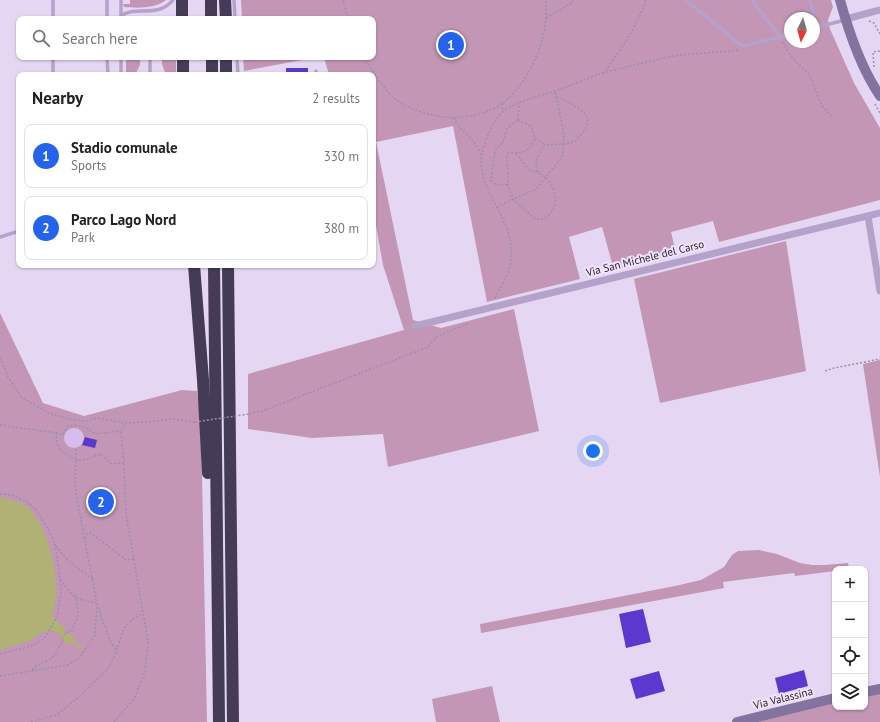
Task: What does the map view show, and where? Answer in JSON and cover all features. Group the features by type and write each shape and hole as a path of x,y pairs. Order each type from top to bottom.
{"highway":[{"path":"182,0 182,16"},
{"path":"211,0 211,16"},
{"path":"226,0 226,16"},
{"path":"183,60 183,72"},
{"path":"212,60 212,72"},
{"path":"226,60 226,72"},
{"path":"194,268 208,458 210,594 211,599 218,609"},
{"path":"214,268 219,722"},
{"path":"228,268 233,722"}],"street":[{"path":"840,0 863,64 880,96"},
{"path":"846,19 880,10"},
{"name":"Via San Michele del Carso","path":"415,326 880,213"},
{"path":"868,216 880,290"},
{"path":"868,691 880,689"},
{"name":"Via Valassina","path":"737,722 832,699"}],"lane":[{"path":"52,0 53,16"},
{"path":"107,0 107,16"},
{"path":"120,0 121,16"},
{"path":"122,16 130,12 148,12 160,9 173,0"},
{"path":"234,0 235,16"},
{"path":"686,0 742,46 784,37"},
{"path":"752,0 781,38"},
{"path":"810,0 812,12"},
{"path":"820,26 846,19"},
{"path":"53,60 53,72"},
{"path":"107,60 108,72"},
{"path":"121,60 121,72"},
{"path":"150,60 150,72"},
{"path":"237,60 238,72"},
{"path":"0,237 16,232"}],"path":[{"path":"343,0 347,16"},
{"path":"376,78 400,103 432,116 454,118 479,114 502,103 520,85 532,67 543,36 546,18 546,0"},
{"path":"546,18 564,9 572,3 573,0"},
{"path":"603,74 630,36 643,10 646,0"},
{"path":"865,14 869,21 874,23 880,34"},
{"path":"781,38 786,49 810,76 819,102 827,113 832,116"},
{"path":"487,308 495,300 498,290 511,265 512,242 505,221 484,182 481,164 481,154 489,132 503,111 519,103 603,74 670,57 745,49"},
{"path":"874,68 873,52 880,51"},
{"path":"365,60 372,72"},
{"path":"498,207 535,190 562,158 564,134 555,91"},
{"path":"518,120 531,126 535,138 545,145 564,144 574,141 586,128 588,122 587,116 581,109 564,99 556,97"},
{"path":"502,103 503,111"},
{"path":"518,120 519,103"},
{"path":"454,118 456,124 474,142 481,154"},
{"path":"507,184 501,186 495,184 491,180 493,160 495,151 503,142 507,128 518,120"},
{"path":"516,153 529,170 539,172 546,178 554,195 555,206 552,213 548,217 541,220 534,218 513,199 507,184 508,172 506,160 508,153 526,152 531,147 535,138"},
{"path":"539,172 536,162 538,153 545,145"},
{"path":"0,357 8,377 21,397 51,414 74,420 86,421 98,418 125,423 172,419 195,422 262,411 428,347 436,337 467,324 474,312"},
{"path":"825,371 880,359"},
{"path":"114,722 134,699 145,672 148,641 126,514 121,430 125,423"},
{"path":"0,424 64,435 66,427 78,425 87,428 95,434 121,430"},
{"path":"56,433 57,443 60,450 75,460 84,460 100,454 112,464 124,463"},
{"path":"76,449 74,488 97,605 111,643 116,649"},
{"path":"0,494 12,495 29,502 37,511 55,544 69,562 93,579"},
{"path":"85,540 88,533 91,533 122,555 126,560 134,559"},
{"path":"0,654 30,646 44,639 57,617 61,593 55,544"},
{"path":"60,578 75,596 80,599 91,601 97,605"},
{"path":"31,671 35,667 56,656 59,651 59,646 63,642 62,636 66,633 72,632 72,628 77,621 78,611 75,596"},
{"path":"0,676 68,665 80,657 95,635 97,605"},
{"path":"31,722 57,715 108,669 114,657 124,628 132,620 144,612"}],"shaded area":[{"path":"130,0 166,0 157,5 140,8 124,7 123,4 130,4"},
{"path":"241,0 831,0 833,7 828,20 830,29 854,83 880,128 880,200 719,242 713,221 671,232 676,253 614,270 602,227 569,237 580,279 487,302 453,126 376,142 376,72 328,72 325,60 376,60 376,16 242,16"},
{"path":"126,60 140,60 140,65 136,72 126,72"},
{"path":"162,60 176,60 176,72 165,72"},
{"path":"243,60 302,60 244,71"},
{"path":"376,142 413,320 441,328 514,309 539,431 388,467 383,434 312,438 248,429 248,374 404,330 383,265 376,226"},
{"path":"786,241 806,371 660,403 634,279"},
{"path":"0,313 43,403 84,416 182,390 197,391 201,425 207,722 0,722"},
{"path":"880,360 880,477 863,364"},
{"path":"70,428 78,428 84,434 84,442 78,448 70,448 64,442 64,434"},
{"path":"2,497 23,504 32,513 40,525 47,540 55,573 55,604 52,616 63,627 66,634 76,637 70,645 63,641 57,632 52,631 42,632 29,641 0,650 0,498"},
{"path":"759,550 777,554 800,563 812,565 848,563 849,566 832,566 832,571 795,576 794,573 723,582 724,588 481,633 480,624 701,580 724,567 732,555 738,551"},
{"path":"492,686 500,722 436,722 432,699"},
{"path":"880,693 880,722 749,722 832,703 832,710 868,710 868,695"}],"building":[{"path":"286,68 308,68 308,72 286,72"},
{"path":"85,437 97,440 95,448 82,445"},
{"path":"643,609 651,642 626,648 619,614"},
{"path":"804,670 808,686 779,694 775,678"},
{"path":"659,671 665,691 636,699 630,679"}],"waterway":[{"path":"73,642 81,647"}],"place":[{"name":"Stadio comunale","path":"451,45"},
{"name":"Parco Lago Nord","path":"101,502"}]}
